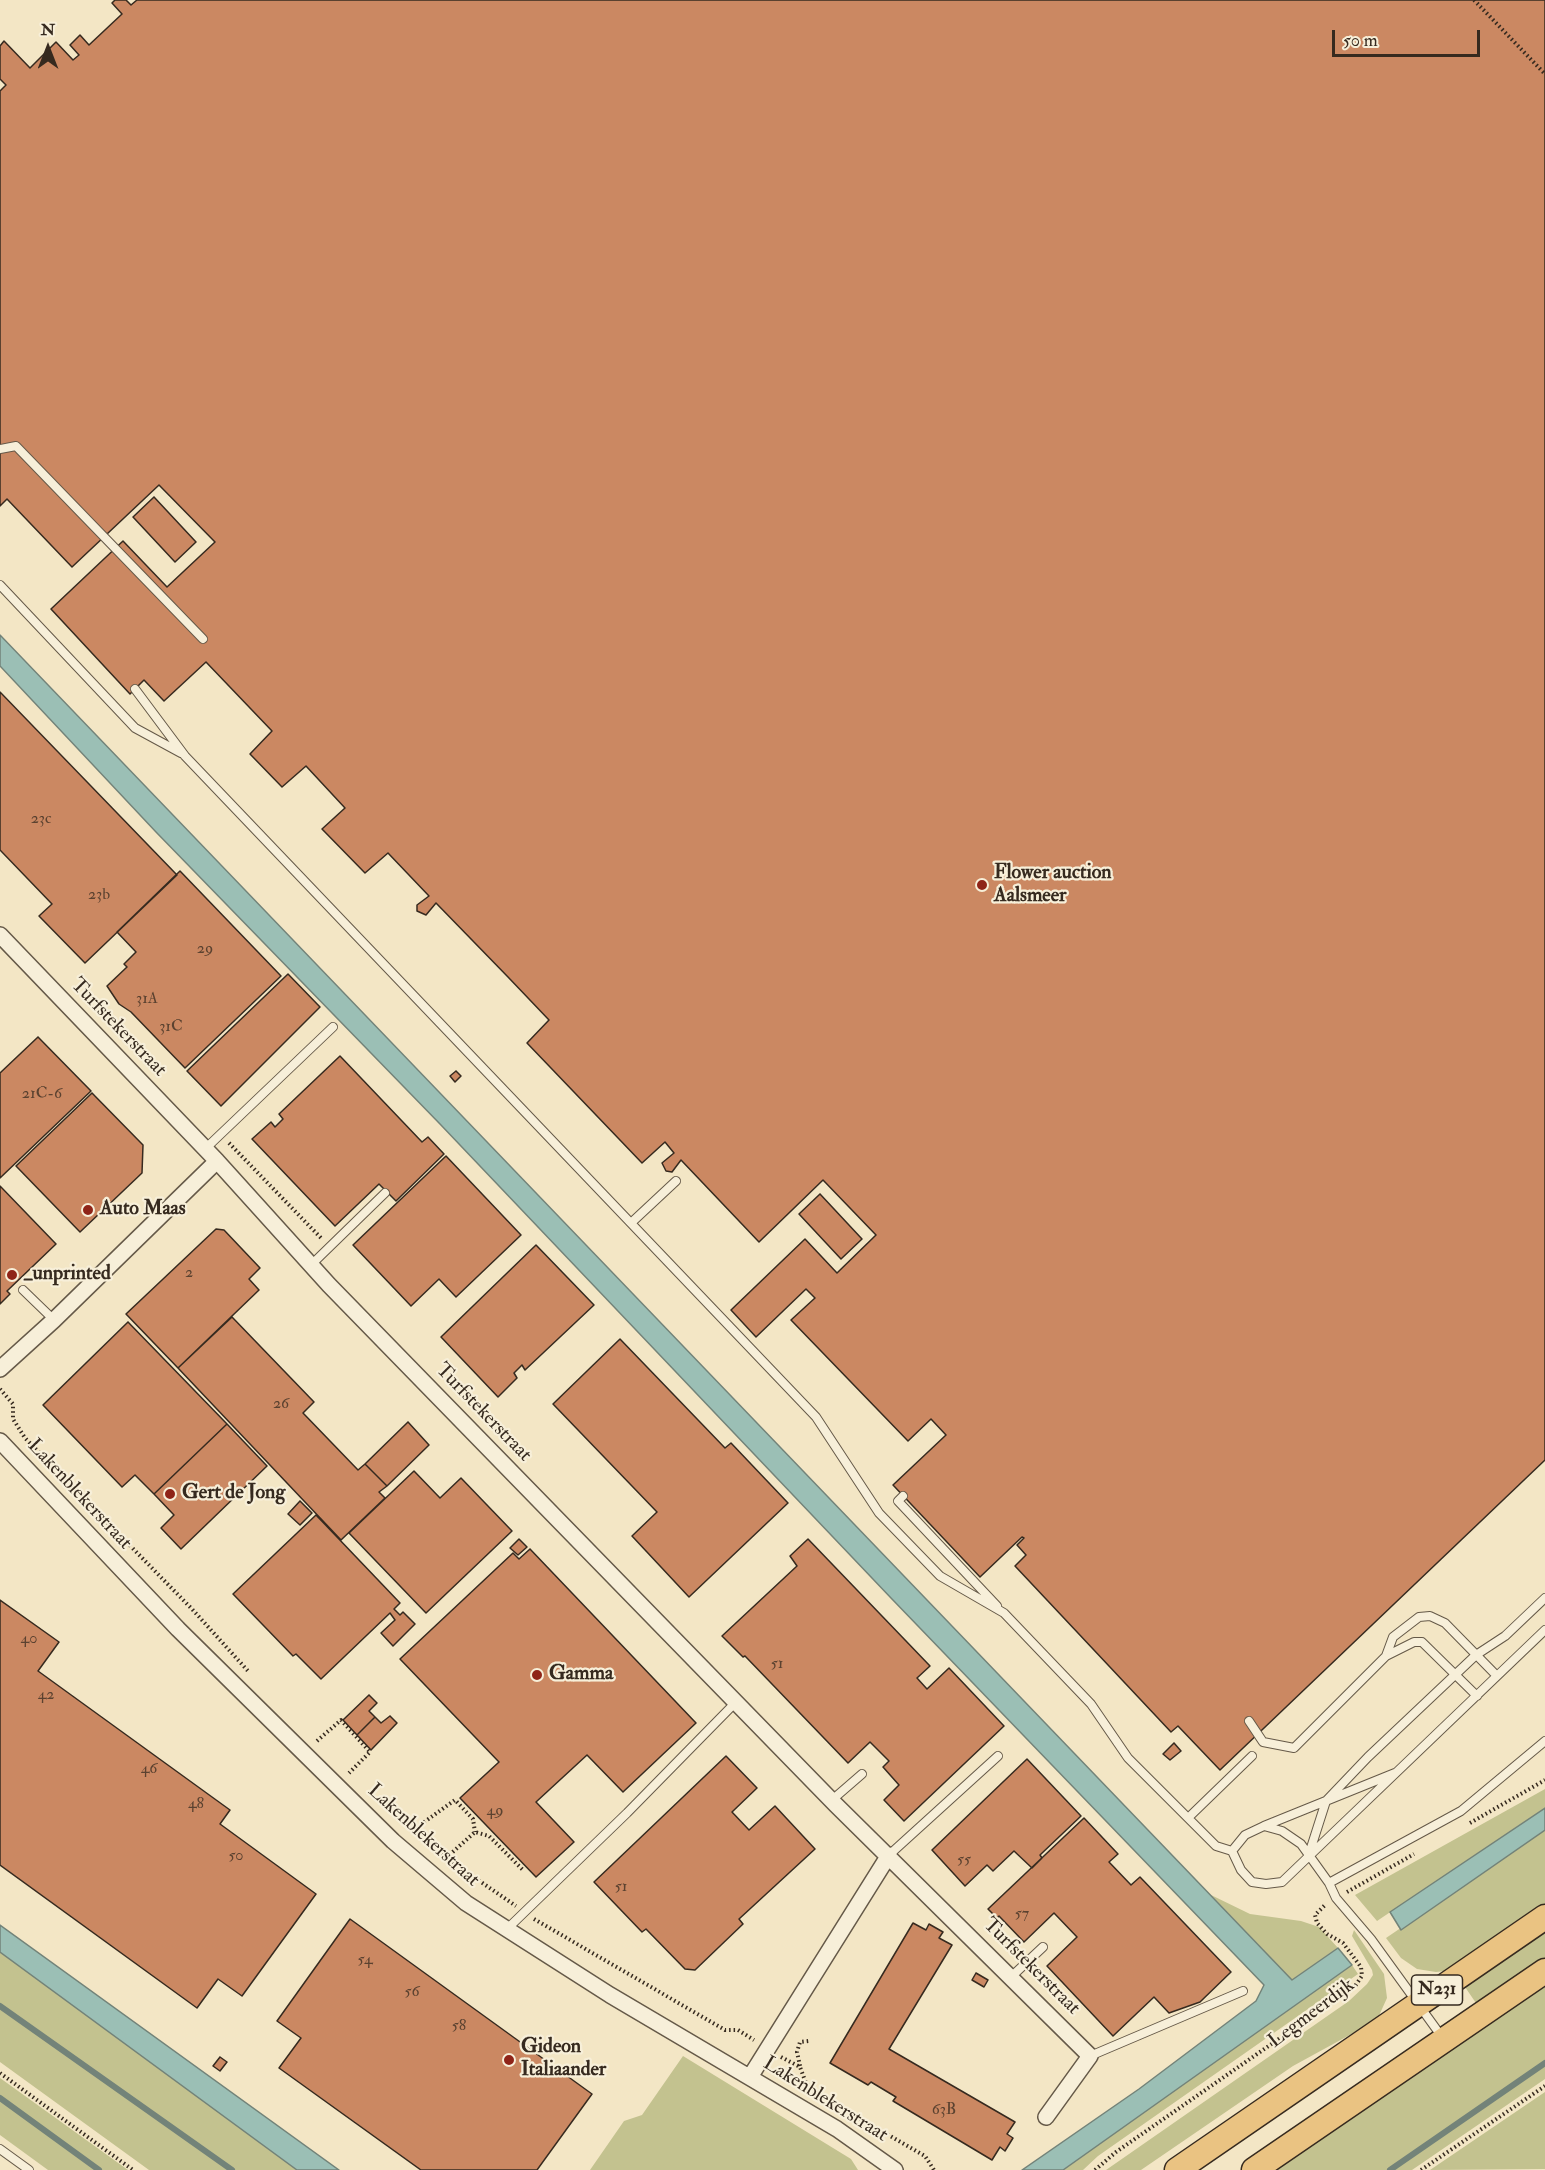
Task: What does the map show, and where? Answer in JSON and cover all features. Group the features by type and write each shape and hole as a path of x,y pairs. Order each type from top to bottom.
{"main road":[{"name":"N231","path":"1177,2170 1545,1917"},
{"name":"N231","path":"1254,2170 1545,1971"}],"street":[{"name":"Turfstekerstraat","path":"0,935 217,1161 308,1262 832,1800 1090,2056"},
{"path":"0,1369 54,1320 217,1161"},
{"name":"Lakenblekerstraat","path":"0,1441 175,1625 393,1841 465,1903 837,2129 894,2170"},
{"path":"750,2077 889,1855"},
{"path":"1046,2117 1090,2056"}],"lane":[{"path":"0,449 16,446 203,639"},
{"path":"0,585 135,728 184,756"},
{"path":"135,688 184,756 816,1417 879,1513 940,1576 1004,1613"},
{"path":"205,1149 333,1027"},
{"path":"631,1223 676,1181"},
{"path":"308,1262 385,1193"},
{"path":"23,1290 54,1320"},
{"path":"903,1496 898,1501 1091,1704 1128,1758 1216,1846 1233,1851"},
{"path":"1308,1855 1326,1801 1368,1757 1476,1655 1505,1636 1545,1598"},
{"path":"1386,1656 1393,1637 1419,1617 1430,1616 1445,1623 1497,1676"},
{"path":"1233,1851 1241,1870 1252,1882 1266,1884 1282,1882 1308,1855 1402,1770 1545,1630"},
{"path":"1249,1721 1263,1742 1294,1748 1386,1656 1414,1642 1422,1642 1477,1696"},
{"path":"507,1929 737,1701"},
{"path":"1329,1883 1461,1811 1545,1740"},
{"path":"889,1855 998,1756"},
{"path":"1188,1818 1252,1756"},
{"path":"1233,1851 1245,1835 1402,1770"},
{"path":"832,1800 862,1774"},
{"path":"1264,1826 1282,1831 1301,1844 1329,1883 1336,1899 1371,1940 1444,2039"},
{"path":"1011,1977 1043,1947"},
{"path":"1090,2056 1243,1991"},
{"path":"0,2149 29,2170"}],"path":[{"path":"1474,0 1545,74"},
{"path":"220,1134 324,1241 308,1262"},
{"path":"0,1389 13,1404 13,1419 25,1438 192,1609 251,1674"},
{"path":"317,1741 341,1720 370,1752 350,1773"},
{"path":"308,1732 324,1749"},
{"path":"344,1767 358,1781"},
{"path":"1465,1825 1545,1780"},
{"path":"377,1800 446,1858 552,1931 608,1960 725,2030 738,2030 800,2067"},
{"path":"413,1830 455,1800 473,1819 475,1832"},
{"path":"446,1858 475,1832"},
{"path":"475,1832 489,1836 524,1871"},
{"name":"Legmeerdijk","path":"1095,2170 1116,2152 1355,1986 1362,1976 1361,1967 1343,1943 1328,1934 1317,1923 1315,1915 1319,1908 1416,1854"},
{"path":"809,2042 800,2042 797,2052 806,2083 817,2094 925,2156 934,2170"},
{"path":"0,2073 134,2170"},
{"path":"1421,2170 1545,2086"}],"shaded area":[{"path":"1545,1789 1545,1808 1377,1921 1355,1895"},
{"path":"1545,1830 1545,1906 1457,1966 1445,1971 1417,1969 1401,1958 1386,1938"},
{"path":"1211,1895 1250,1914 1301,1921 1319,1927 1338,1948 1292,1980"},
{"path":"1354,1930 1384,1974 1387,1998 1377,2020 1293,2066 1141,2170 1106,2170 1349,2001 1367,1984 1373,1975 1372,1970 1352,1936"},
{"path":"1545,1932 1545,1960 1478,2006 1465,1987"},
{"path":"0,1952 297,2170 149,2170 0,2062"},
{"path":"1352,1965 1358,1974 1098,2156 1083,2170 1063,2170"},
{"path":"1545,1986 1545,2079 1412,2170 1274,2170"},
{"path":"683,2056 851,2159 858,2170 590,2170 624,2121 642,2115"},
{"path":"0,2078 128,2170 48,2170 0,2135"},
{"path":"1545,2092 1545,2169 1430,2170"}],"water":[{"path":"0,635 1292,1980 1338,1948 1352,1965 1063,2170 1022,2170 1139,2089 1256,2001 1264,1985 891,1598 440,1124 156,832 0,666"},
{"path":"1545,1808 1545,1830 1401,1930 1390,1912"},
{"path":"0,1925 339,2170 297,2170 0,1952"}],"building":[{"name":"Flower auction Aalsmeer","path":"115,0 126,0 131,5 137,0 1545,0 1545,1460 1220,1770 1178,1726 1171,1732 1015,1566 1026,1555 1017,1545 1024,1538 1022,1537 980,1577 893,1485 946,1435 931,1419 908,1441 791,1320 815,1298 806,1289 756,1337 731,1310 805,1239 837,1273 876,1235 823,1180 759,1242 681,1160 672,1172 666,1171 662,1163 674,1153 665,1142 642,1163 527,1043 549,1020 508,977 436,903 426,915 417,911 417,905 429,896 388,853 365,873 322,829 345,808 306,766 282,787 250,754 272,731 206,662 164,701 144,680 130,694 51,609 123,541 167,587 215,542 159,485 72,567 7,499 0,506 0,91 6,85 0,79 0,46 4,41 30,68 56,42 73,60 79,55 70,45 80,35 89,45 122,14 112,3"},
{"path":"154,497 196,542 175,562 133,517"},
{"path":"0,692 177,875 85,963 39,916 52,904 0,850"},
{"path":"180,871 281,976 185,1068 131,1012 119,1004 107,986 127,967 124,964 136,952 117,932"},
{"path":"288,974 320,1007 221,1106 187,1071"},
{"path":"38,1037 91,1091 0,1178 0,1073"},
{"path":"340,1056 422,1142 428,1137 444,1154 396,1201 379,1184 335,1226 252,1139 271,1122 275,1127 283,1119 279,1114"},
{"path":"456,1071 461,1076 455,1082 450,1076"},
{"path":"92,1093 143,1145 142,1173 80,1232 16,1166"},
{"path":"446,1156 521,1235 456,1297 439,1279 411,1306 353,1245"},
{"path":"0,1186 56,1244 7,1291 10,1294 0,1304"},
{"path":"820,1194 862,1239 841,1259 799,1214"},
{"path":"216,1229 224,1230 260,1268 249,1279 259,1290 178,1368 126,1314"},
{"path":"536,1245 594,1305 525,1370 522,1365 514,1373 517,1378 498,1397 441,1337"},
{"path":"232,1317 314,1402 303,1413 358,1470 365,1464 387,1486 379,1492 385,1498 341,1540 178,1368"},
{"path":"128,1322 227,1424 154,1494 135,1475 122,1487 43,1405"},
{"path":"620,1339 725,1448 731,1443 788,1503 689,1597 632,1536 657,1512 553,1404"},
{"path":"408,1422 429,1445 387,1486 365,1464"},
{"path":"227,1424 267,1466 181,1549 161,1528 174,1515 154,1494"},
{"path":"414,1471 440,1498 461,1478 512,1531 426,1613 349,1533"},
{"path":"300,1501 312,1513 300,1525 288,1514"},
{"path":"316,1515 400,1603 394,1609 400,1615 403,1612 415,1624 393,1646 381,1633 395,1620 390,1613 321,1679 296,1654 293,1656 233,1594"},
{"path":"519,1539 527,1547 518,1555 510,1548"},
{"path":"808,1539 930,1666 917,1678 927,1689 949,1668 1004,1726 904,1821 884,1800 899,1785 883,1767 889,1761 870,1742 848,1763 745,1656 743,1657 722,1636 797,1566 790,1556"},
{"path":"530,1549 696,1723 623,1792 587,1755 536,1802 574,1842 536,1877 460,1798 499,1762 400,1659 513,1553 519,1559"},
{"path":"0,1600 59,1642 38,1671 230,1810 220,1824 316,1894 242,1996 218,1979 197,2008 0,1865"},
{"path":"369,1695 377,1703 369,1711 375,1717 357,1735 343,1720"},
{"path":"390,1716 397,1723 371,1750 357,1735 375,1717 381,1723"},
{"path":"1174,1743 1181,1751 1170,1760 1163,1754"},
{"path":"726,1756 757,1788 732,1812 749,1830 775,1806 815,1849 739,1919 743,1924 695,1970 685,1969 646,1929 642,1932 594,1882"},
{"path":"1027,1759 1081,1816 1040,1855 1042,1858 1032,1868 1014,1851 993,1871 987,1865 965,1886 932,1850"},
{"path":"1084,1818 1118,1854 1109,1862 1131,1885 1140,1877 1231,1972 1200,2002 1169,2013 1154,1997 1113,2036 1047,1966 1077,1937 1054,1913 1024,1942 999,1916 997,1918 988,1909"},
{"path":"350,1919 592,2094 537,2170 421,2170 279,2068 301,2038 277,2021"},
{"path":"913,1923 926,1930 929,1924 943,1932 939,1938 952,1945 889,2049 1015,2122 1007,2134 1013,2138 1005,2151 1000,2147 992,2160 893,2101 896,2097 871,2082 868,2085 830,2063"},
{"path":"976,1973 988,1980 984,1987 972,1980"},
{"path":"220,2057 227,2062 220,2071 213,2066"}],"waterway":[{"path":"0,2006 232,2170"},
{"path":"1390,2170 1545,2063"},
{"path":"0,2098 99,2170"}],"place":[{"name":"Flower auction Aalsmeer","path":"982,885"},
{"name":"Auto Maas","path":"88,1210"},
{"name":"_unprinted","path":"12,1275"},
{"name":"Gert de Jong","path":"170,1494"},
{"name":"Gamma","path":"537,1675"},
{"name":"Gideon Italiaander","path":"509,2060"}]}
